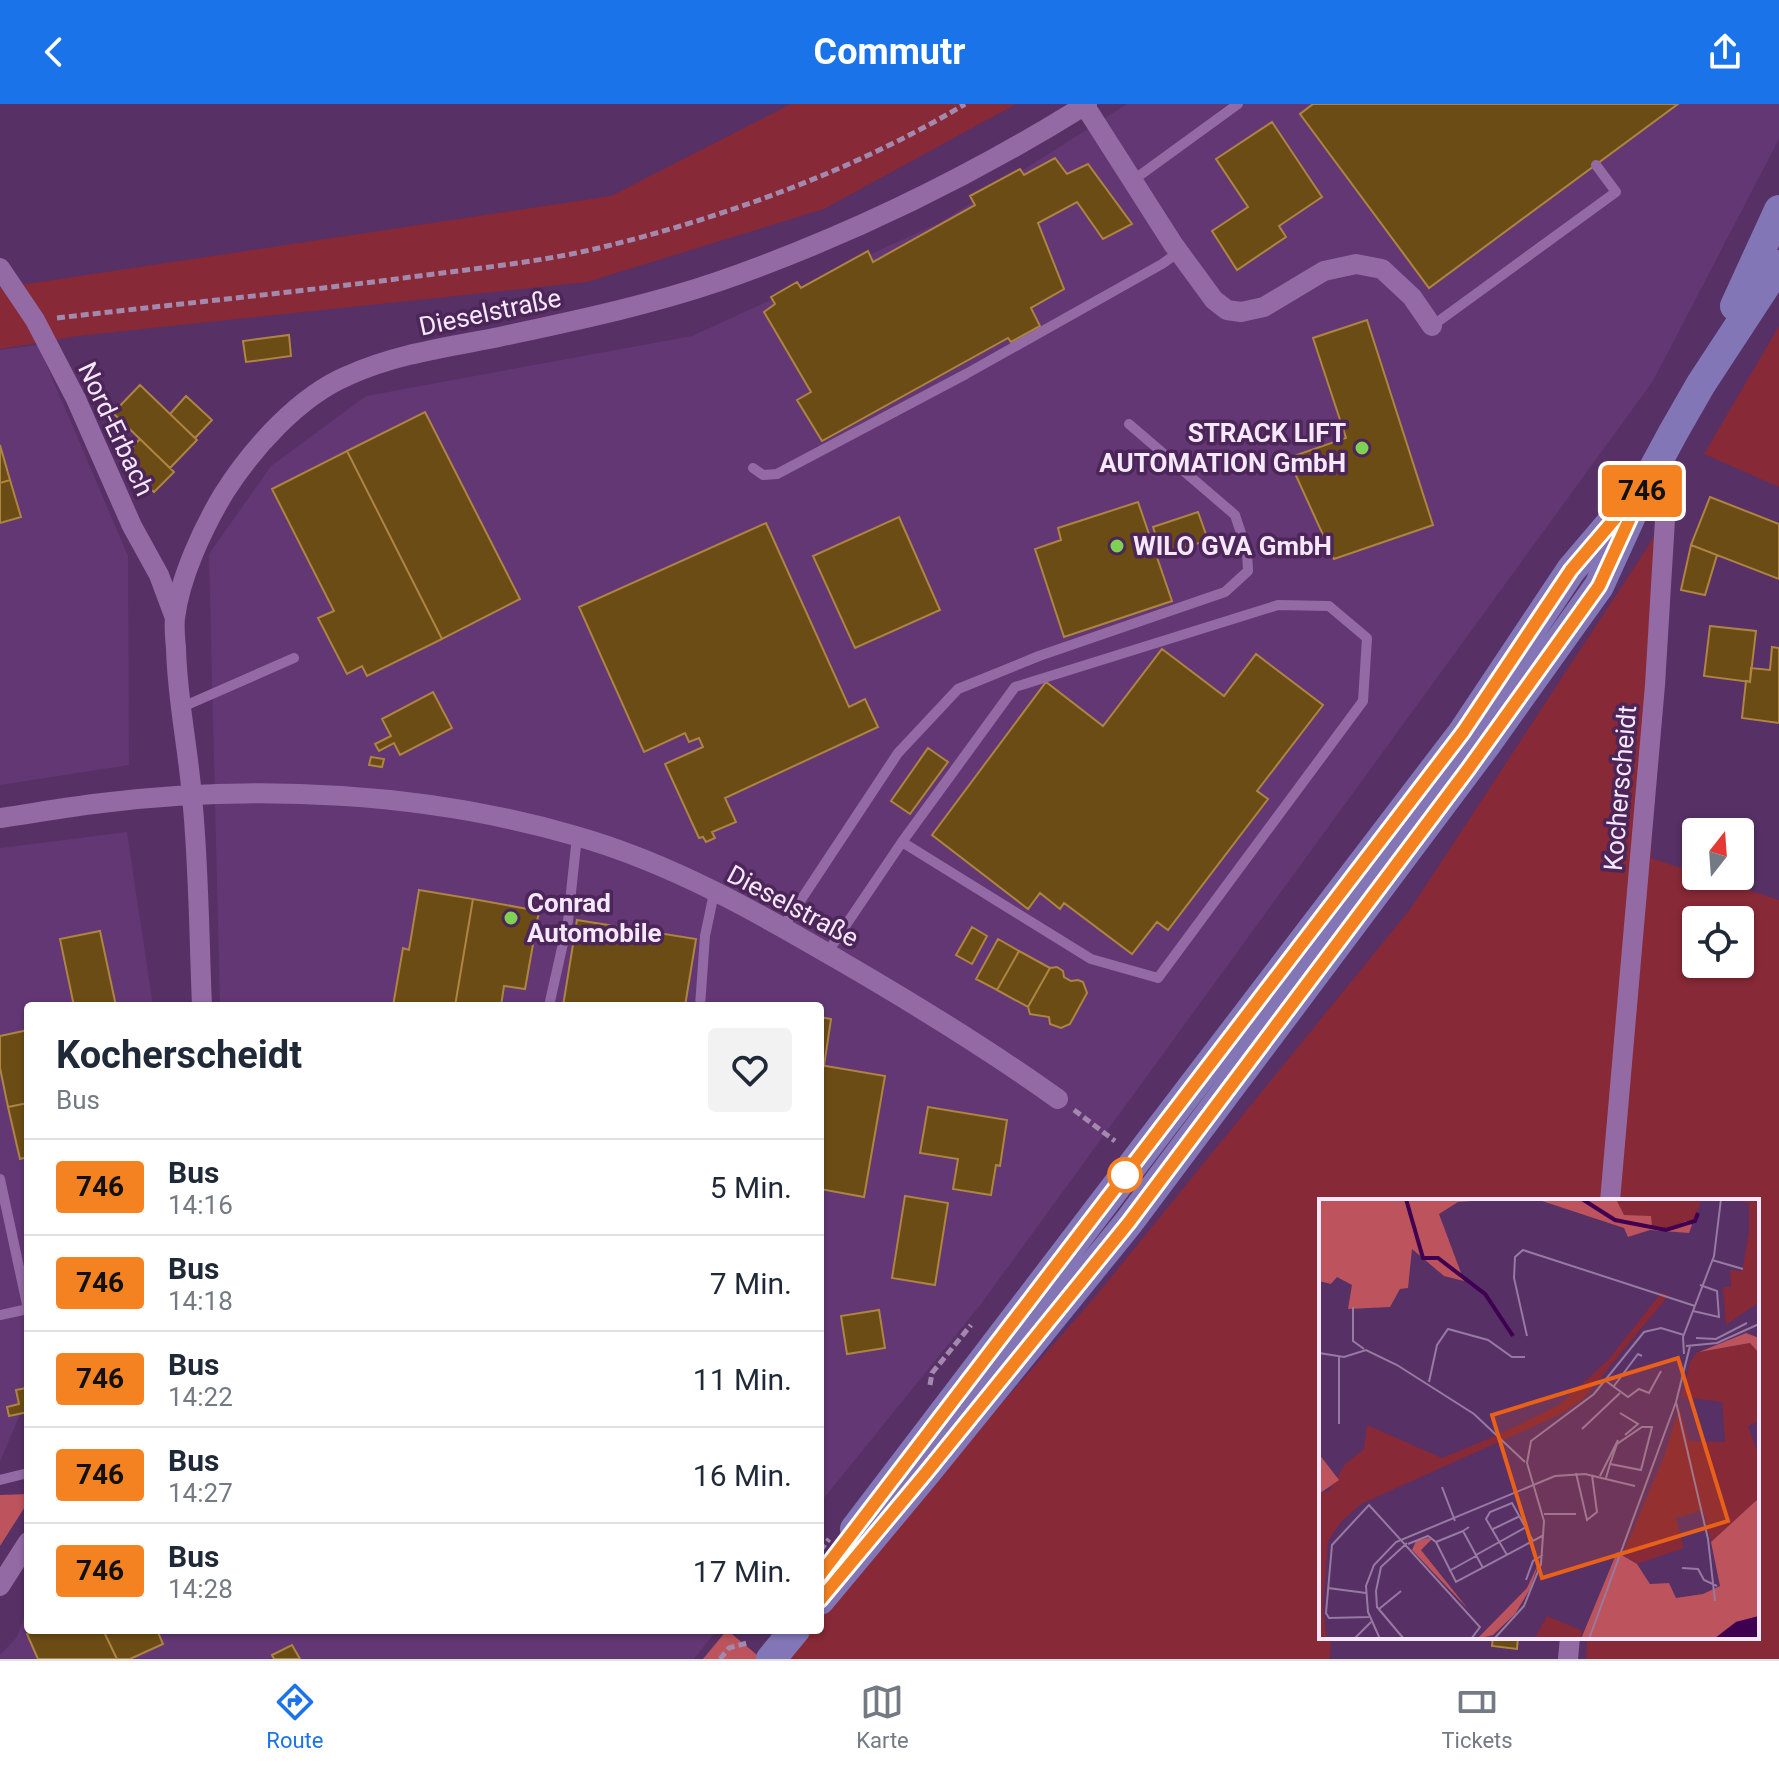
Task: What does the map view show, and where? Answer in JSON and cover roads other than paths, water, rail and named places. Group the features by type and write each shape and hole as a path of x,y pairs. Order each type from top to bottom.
{"main road":[{"path":"1701,384 1779,210"},
{"path":"824,1595 1129,1222 1458,783 1599,586 1647,481 1701,384 1779,265"},
{"path":"824,1570 1463,732 1571,570 1647,481"},
{"path":"759,1653 776,1634"},
{"path":"759,1653 789,1634"}],"street":[{"path":"1086,105 1179,252 1214,300 1227,310 1241,312 1264,307 1324,271 1356,264 1382,269 1412,297 1432,326"},
{"name":"Dieselstraße","path":"202,1002 192,796 176,681 175,618 189,565 211,516 237,473 272,430 344,377 412,354 602,315 716,282 836,237 945,186 1086,105"},
{"name":"Nord-Erbach","path":"0,268 35,320 76,399 132,526 159,575 175,618"},
{"name":"Kocherscheidt","path":"1610,1199 1655,685 1666,503 1647,481"},
{"name":"Dieselstraße","path":"0,818 104,803 192,796 299,795 391,800 486,814 577,836 660,866 783,927 979,1043 1058,1099"},
{"path":"0,1586 24,1548"},
{"path":"1568,1659 1570,1639"}],"lane":[{"path":"1132,181 1238,104"},
{"path":"1432,326 1616,192 1596,165"},
{"path":"753,468 763,475 777,474 966,374 1179,252"},
{"path":"783,927 898,753 958,689 1039,656 1225,592 1248,571 1247,551 1235,515 1129,424"},
{"path":"827,953 902,842 1015,687 1278,605 1329,606 1367,638 1363,701 1158,978 1091,959 902,842"},
{"path":"180,708 294,658"},
{"path":"550,1002 568,921 577,836"},
{"path":"700,1002 705,936 714,893"},
{"path":"0,1179 24,1290"},
{"path":"0,1315 24,1310"},
{"path":"0,1480 24,1474"}],"place":[{"name":"STRACK LIFT AUTOMATION GmbH","path":"1362,448"},
{"name":"WILO GVA GmbH","path":"1117,546"},
{"name":"Conrad Automobile","path":"511,918"}]}
